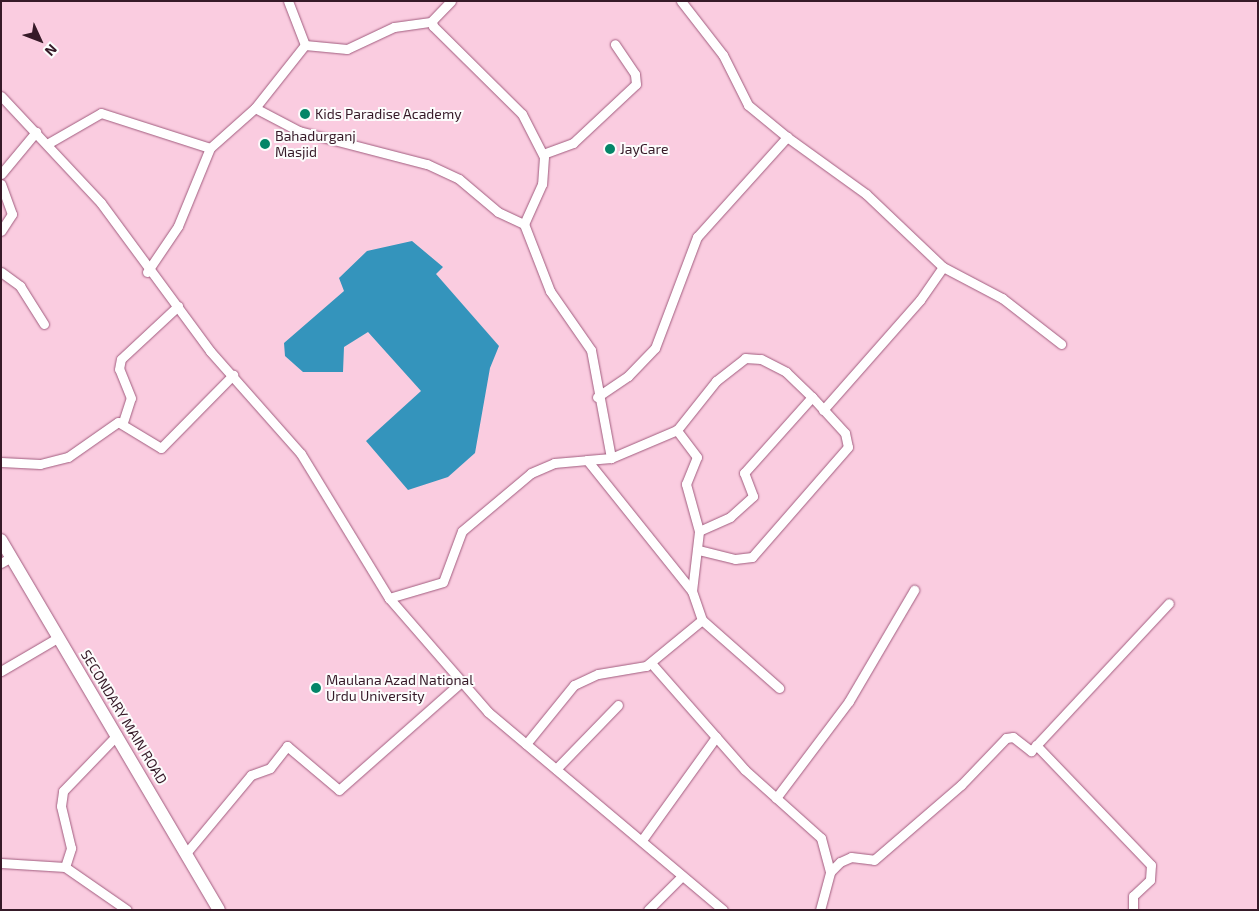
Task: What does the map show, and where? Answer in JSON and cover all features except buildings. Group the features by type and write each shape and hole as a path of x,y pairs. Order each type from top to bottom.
{"main road":[{"name":"SECONDARY MAIN ROAD","path":"1,540 6,560 59,637 187,852 218,909"}],"street":[{"path":"288,1 305,45"},
{"path":"305,45 347,49 394,27 431,22 451,1"},
{"path":"680,1 722,55 748,105 866,194 943,267 1002,298 1061,344"},
{"path":"431,22 522,114 543,154 542,184 524,224"},
{"path":"543,154 573,143 636,84 635,74 615,44"},
{"path":"147,272 178,226 210,148 255,108 305,45"},
{"path":"1,96 101,203 147,272 178,306 233,375 301,454 389,598 461,682 488,712 723,910"},
{"path":"255,108 299,131 427,164 459,179 498,212 524,224 550,291 591,350 597,397 611,458"},
{"path":"47,144 101,113 210,148"},
{"path":"1,174 36,132"},
{"path":"597,397 628,376 655,348 697,237 787,136"},
{"path":"1,184 12,214 1,231"},
{"path":"823,410 920,300 943,267"},
{"path":"1,272 20,286 44,324"},
{"path":"123,422 130,398 119,369 121,359 178,306"},
{"path":"389,598 443,582 454,542 467,524 531,472 554,463 611,458 677,430 716,380 745,358 774,365 812,397 848,440 837,461 752,556 735,559 700,550"},
{"path":"1,462 40,464 68,457 113,424 123,422 157,447 164,447 233,375"},
{"path":"699,531 730,517 753,496 744,473 812,397"},
{"path":"677,430 696,452 686,484 699,531 700,550 692,591"},
{"path":"587,460 692,591 702,620 779,688"},
{"path":"776,798 849,701 914,590"},
{"path":"830,872 848,858 868,862 880,856 1006,738 1013,737 1030,751 1168,603"},
{"path":"526,744 574,685 650,663 702,620"},
{"path":"1,671 59,637"},
{"path":"650,663 716,737 776,798 821,838 830,872 820,910"},
{"path":"187,852 251,775 270,768 287,746 339,790 461,682"},
{"path":"556,769 618,705"},
{"path":"66,867 71,848 61,806 63,791 117,735"},
{"path":"642,840 716,737"},
{"path":"1036,745 1151,865 1150,880 1133,896 1133,910"},
{"path":"1,862 66,867 127,910"},
{"path":"648,910 682,876"}],"water":[{"path":"412,241 443,267 436,274 499,346 490,368 475,453 448,477 408,490 366,441 421,391 368,332 344,347 343,372 303,372 285,356 284,343 344,291 339,278 367,251"}],"place":[{"name":"Kids Paradise Academy","path":"305,114"},
{"name":"Bahadurganj Masjid","path":"265,144"},
{"name":"JayCare","path":"610,149"},
{"name":"Maulana Azad National Urdu University","path":"316,688"}]}
